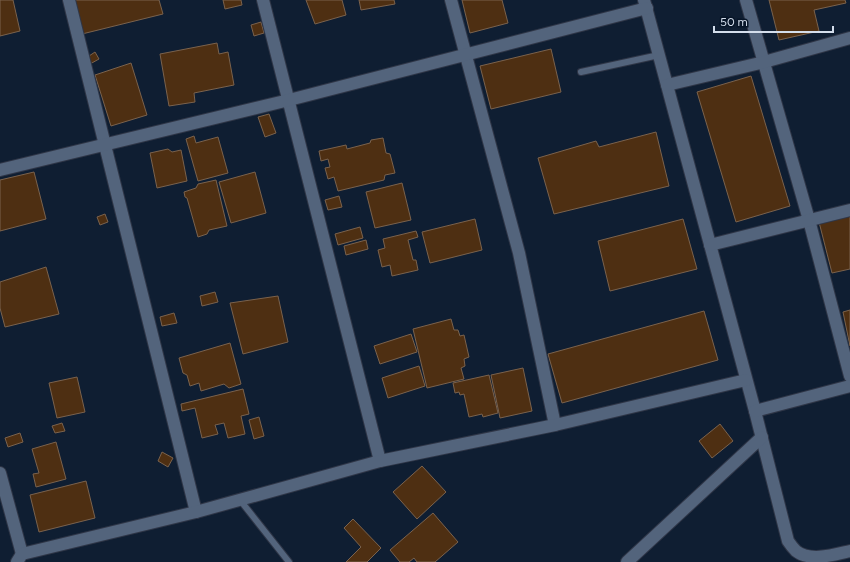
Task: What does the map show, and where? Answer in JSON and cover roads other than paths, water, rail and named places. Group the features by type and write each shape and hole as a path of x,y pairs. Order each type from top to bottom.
{"street":[{"path":"69,0 196,512"},
{"path":"263,0 380,461"},
{"path":"451,0 519,253 555,425"},
{"path":"746,0 809,220 850,376"},
{"path":"0,170 289,100 465,55 645,4 755,411 788,541 796,551 806,557 818,558 850,551"},
{"path":"667,85 764,62 850,38"},
{"path":"710,245 850,210"},
{"path":"0,473 20,558 196,512 380,461 555,425 746,380"},
{"path":"755,411 850,386"},
{"path":"627,562 762,438"}],"lane":[{"path":"581,72 659,55"},
{"path":"240,500 289,562"}]}
